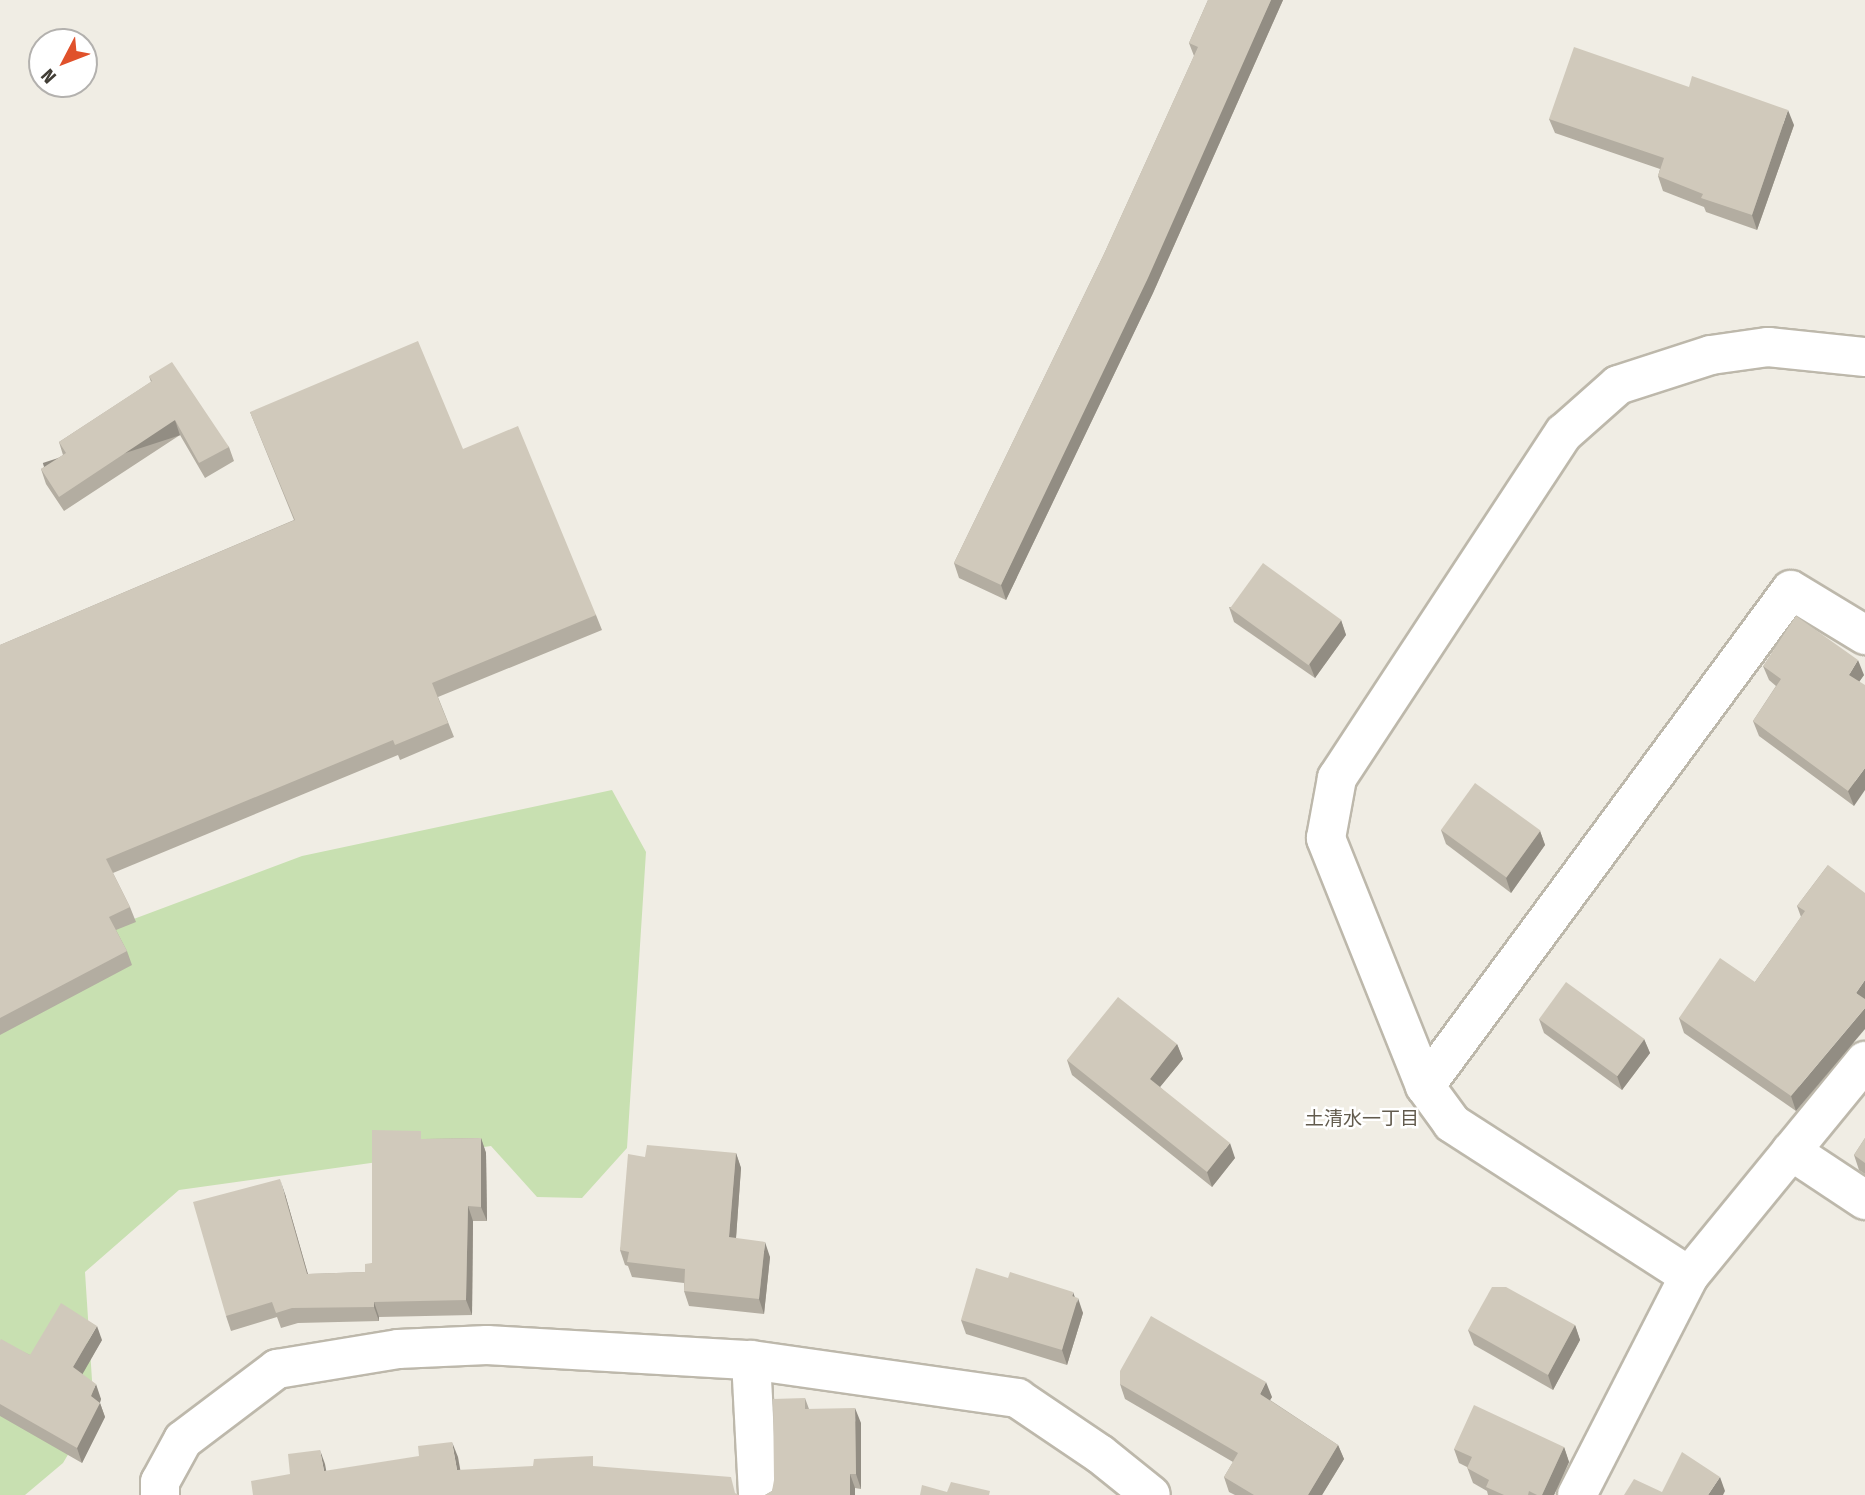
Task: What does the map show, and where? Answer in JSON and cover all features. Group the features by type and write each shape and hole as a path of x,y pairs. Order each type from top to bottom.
{"street":[{"path":"1689,1276 1452,1123 1425,1086 1326,838 1338,778 1564,433 1618,385 1711,355 1768,347 1865,357"},
{"path":"1425,1086 1791,590 1865,635"},
{"path":"1577,1495 1689,1276 1865,1061"},
{"path":"1791,1152 1865,1199"},
{"path":"160,1495 160,1482 183,1440 277,1369 398,1349 487,1345 751,1360 1017,1398 1151,1495"},
{"path":"751,1360 758,1495"}],"green space":[{"path":"612,790 646,852 627,1148 582,1198 537,1197 491,1146 179,1190 85,1272 94,1411 63,1463 25,1495 0,1495 0,998 107,929 302,856"}],"building":[{"path":"1208,0 1271,0 1148,278 1001,585 954,563 1104,254 1198,47 1189,43"},
{"path":"1574,47 1689,87 1692,76 1788,110 1752,215 1701,198 1703,194 1658,176 1664,158 1549,119"},
{"path":"418,341 463,449 518,426 596,615 432,683 448,723 395,745 393,740 106,859 130,907 109,917 127,951 0,1018 0,645 295,520 250,412"},
{"path":"172,362 229,447 199,463 175,420 59,497 41,469 66,453 59,442 152,381 149,376"},
{"path":"1263,563 1341,620 1309,665 1230,608"},
{"path":"1796,616 1858,660 1849,675 1865,685 1865,768 1848,791 1753,721 1781,679 1763,666"},
{"path":"1475,783 1541,831 1506,878 1441,830"},
{"path":"1828,865 1865,893 1865,980 1856,993 1865,999 1865,1008 1791,1096 1679,1018 1720,958 1755,982 1805,911 1797,906"},
{"path":"1566,982 1644,1039 1617,1076 1539,1019"},
{"path":"1118,997 1177,1044 1150,1079 1230,1143 1207,1172 1067,1060"},
{"path":"372,1130 421,1131 421,1139 481,1138 481,1207 468,1206 466,1300 374,1302 374,1307 292,1308 276,1313 272,1302 226,1316 193,1202 280,1179 307,1274 365,1272 365,1264 372,1263"},
{"path":"1865,1138 1865,1163 1854,1155"},
{"path":"647,1145 736,1153 729,1237 765,1242 759,1299 684,1291 685,1269 627,1262 629,1252 620,1250 628,1154 645,1157"},
{"path":"976,1268 1008,1278 1010,1272 1073,1292 1072,1296 1078,1298 1062,1350 961,1320"},
{"path":"1492,1287 1506,1287 1575,1325 1548,1375 1468,1330"},
{"path":"61,1303 97,1326 73,1367 96,1384 91,1396 100,1403 77,1448 0,1404 1,1339 30,1355"},
{"path":"1151,1316 1266,1382 1260,1394 1338,1445 1308,1495 1254,1495 1224,1477 1238,1453 1120,1384 1120,1371"},
{"path":"805,1398 805,1409 855,1408 856,1474 850,1474 850,1495 765,1495 772,1491 774,1480 773,1399"},
{"path":"1474,1405 1564,1447 1542,1495 1529,1491 1528,1495 1504,1495 1486,1487 1489,1480 1467,1468 1472,1457 1454,1449"},
{"path":"452,1442 457,1470 533,1466 534,1459 593,1456 593,1466 731,1477 735,1493 739,1495 253,1495 251,1481 290,1474 288,1454 320,1450 324,1471 419,1456 418,1446"},
{"path":"1682,1452 1720,1477 1708,1495 1624,1495 1634,1479 1662,1492"},
{"path":"951,1482 990,1491 989,1495 920,1495 922,1485 947,1492"}],"district":[{"name":"土清水一丁目","path":"1362,1119"}]}
